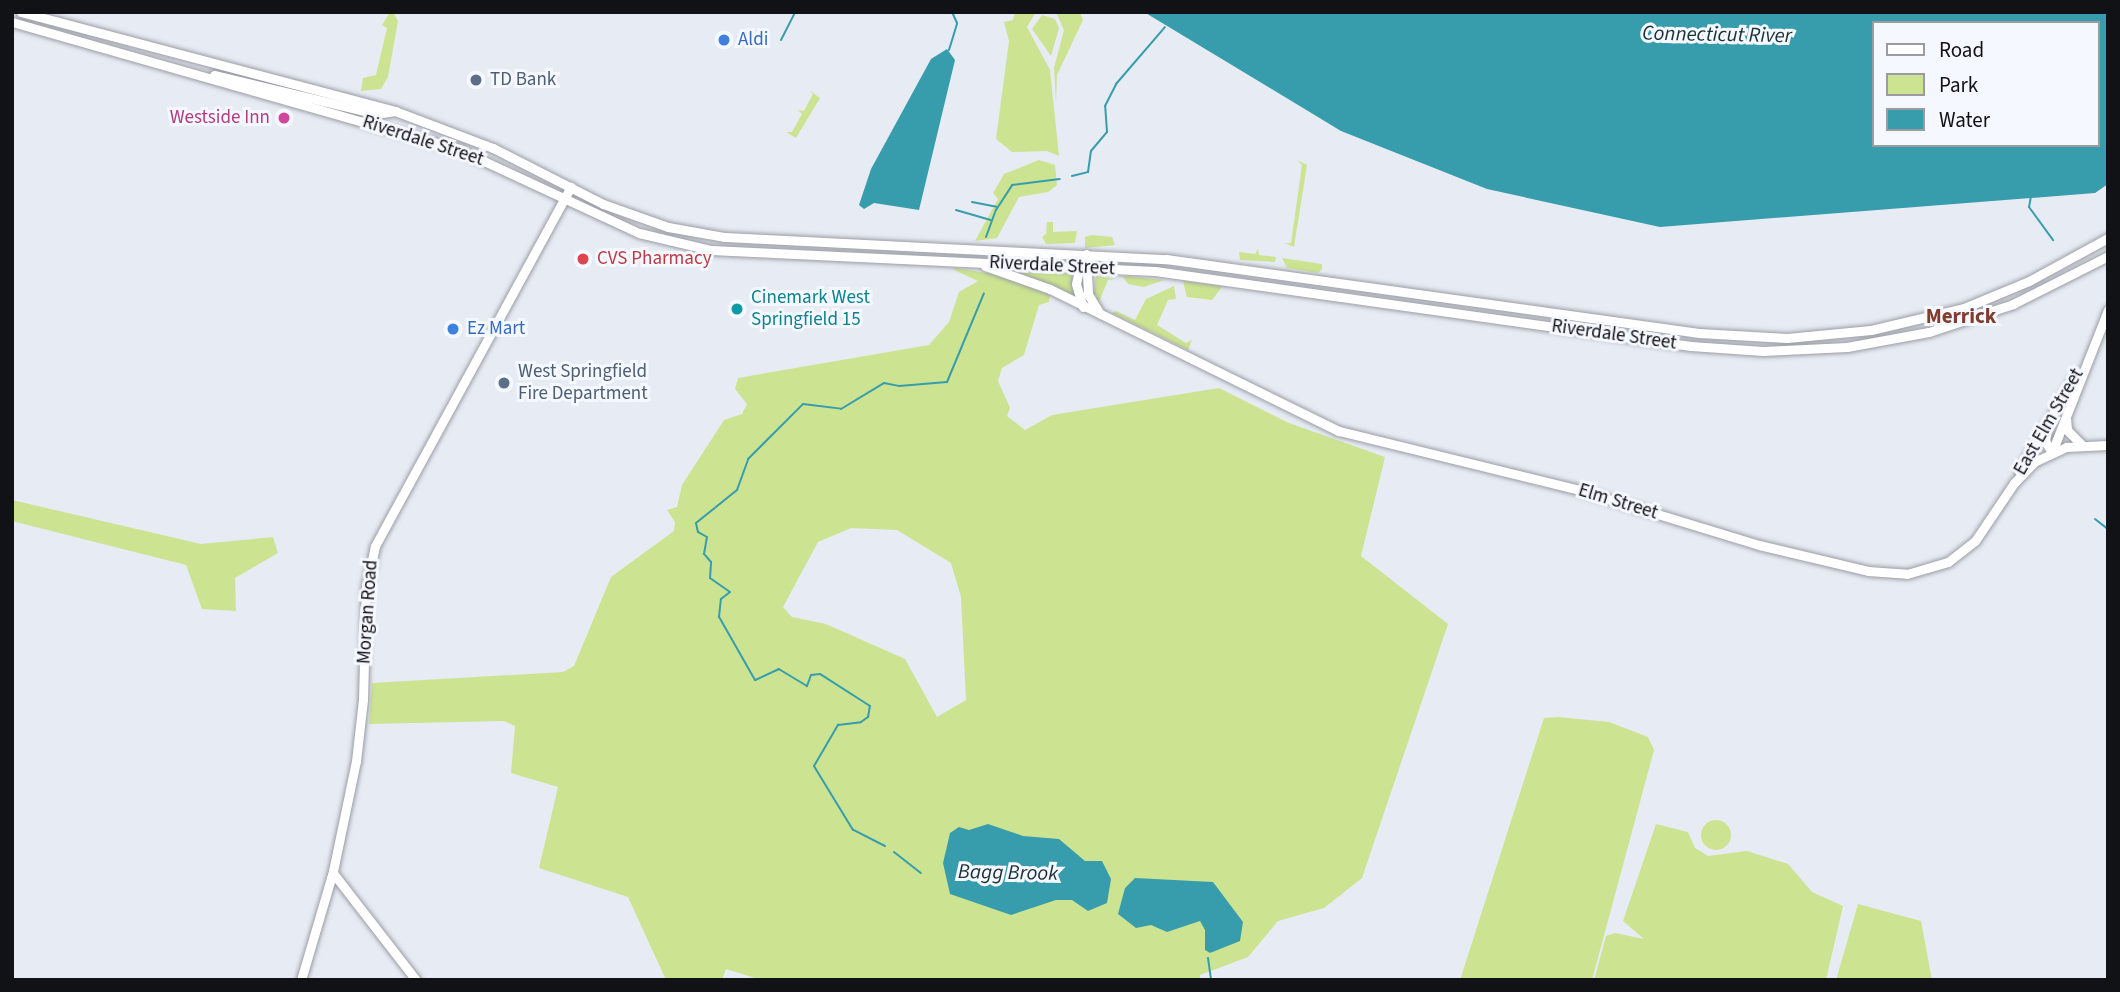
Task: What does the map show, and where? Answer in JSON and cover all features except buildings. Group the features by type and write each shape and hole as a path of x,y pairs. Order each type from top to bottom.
{"main road":[{"name":"Riverdale Street","path":"21,12 395,111 493,148 645,220 695,234 1197,262 1712,335 1790,338 1871,330 1964,308 2019,286 2108,238"},
{"name":"Riverdale Street","path":"12,22 407,133 481,159 561,200 639,233 677,244 785,255 966,261 1221,279 1701,347 1784,351 1867,344 1949,326 2013,304 2108,256"},
{"path":"205,75 228,76 376,114 395,111 407,133"},
{"path":"560,181 561,200"},
{"name":"Morgan Road","path":"301,980 332,873 360,739 366,588 375,546 561,200 571,187"},
{"path":"785,255 804,251 860,253 863,247 858,244"},
{"path":"1083,307 1078,296 1078,268 1086,254"},
{"path":"1086,254 1089,268 1087,294 1101,315"},
{"name":"Elm Street","path":"966,261 1018,275 1339,431 1579,490 1766,547 1868,571 1918,573 1951,560 1982,532 2026,468 2052,452 2082,444 2108,444"},
{"name":"East Elm Street","path":"2052,452 2084,361 2108,310"},
{"name":"East Elm Street","path":"2014,483 2050,416 2084,361"},
{"path":"2066,413 2067,430 2082,444"},
{"path":"2050,416 2045,439 2052,452"},
{"path":"332,873 416,980"}],"green space":[{"path":"1015,12 1036,12 1027,27 1050,70 1059,156 1047,151 1012,152 996,139 1009,41 1004,22 1013,20"},
{"path":"1056,12 1080,12 1083,20 1057,75 1056,103 1054,68 1064,30"},
{"path":"389,14 394,14 398,21 388,77 381,89 361,91 363,78 376,75 387,28 382,25"},
{"path":"1042,15 1055,19 1059,28 1051,56 1032,29"},
{"path":"809,90 820,98 796,138 786,132 792,132 802,114 798,110 804,111 813,94"},
{"path":"1039,160 1055,165 1057,185 1048,192 1019,197 997,238 975,241 998,199 993,193 1004,174"},
{"path":"1297,160 1307,165 1294,247 1285,243 1291,243 1302,165"},
{"path":"1047,222 1053,222 1053,232 1077,231 1075,243 1046,244 1042,237 1046,234"},
{"path":"1085,237 1112,237 1115,245 1085,248"},
{"path":"1258,249 1259,255 1276,257 1275,262 1240,260 1239,252 1255,254"},
{"path":"1282,258 1322,264 1322,269 1318,273 1287,268"},
{"path":"952,269 1005,276 1050,295 1049,302 1039,305 1024,355 1002,368 998,381 1010,408 1007,416 1025,430 1052,415 1219,388 1289,423 1385,457 1361,556 1448,624 1362,878 1324,908 1278,921 1248,957 1200,975 1200,980 761,980 726,969 722,980 666,980 628,897 539,868 558,787 511,773 515,726 504,721 369,724 372,683 563,672 574,666 611,577 674,531 675,522 667,510 677,507 682,485 724,420 742,414 747,404 735,389 738,378 929,345 949,322 959,292 978,281","holes":["851,528 897,530 951,563 961,597 966,700 937,717 905,659 826,624 792,617 783,607 818,542"]},
{"path":"1017,272 1072,273 1075,294 1072,295"},
{"path":"1096,276 1115,279 1108,280 1099,302 1105,307 1098,303 1093,296"},
{"path":"1123,277 1164,280 1144,287 1128,284"},
{"path":"1183,281 1222,287 1212,300 1187,297"},
{"path":"1174,286 1176,299 1168,300 1157,325 1186,343 1192,340 1188,350 1112,313 1116,311 1135,320 1146,299"},
{"path":"12,500 201,544 273,537 278,553 235,578 236,611 202,609 186,565 12,521"},
{"path":"1544,718 1609,722 1648,737 1654,750 1592,980 1460,980"},
{"path":"1716,820 1727,824 1731,835 1727,846 1716,850 1705,846 1701,835 1705,824"},
{"path":"1656,824 1688,832 1695,848 1708,856 1747,851 1788,864 1812,892 1843,906 1826,980 1594,980 1606,936 1615,933 1644,939 1623,921"},
{"path":"1858,904 1921,921 1932,980 1836,980"}],"water":[{"name":"Connecticut River","path":"1144,12 2108,12 2108,184 2095,193 1660,227 1487,189 1341,131"},
{"path":"947,49 955,60 919,210 874,203 864,209 859,205 871,169 931,59"},
{"path":"988,824 1023,836 1059,839 1085,861 1102,861 1111,879 1107,903 1088,911 1072,900 1056,900 1011,915 950,894 943,863 950,833 959,827 969,830"},
{"path":"1135,878 1213,882 1243,922 1240,941 1210,953 1205,950 1205,930 1200,921 1167,932 1151,925 1136,928 1118,914 1125,888"}],"waterway":[{"path":"781,40 795,12"},
{"path":"949,50 957,23 952,12"},
{"name":"Bagg Brook","path":"1072,176 1088,172 1091,151 1107,132 1105,106 1116,84 1165,27"},
{"name":"Bagg Brook","path":"986,237 996,210 1012,185 1060,179"},
{"path":"2031,196 2029,207 2053,240"},
{"path":"972,202 997,207"},
{"path":"956,210 991,220"},
{"name":"Bagg Brook","path":"885,846 853,830 814,766 838,725 861,722 868,717 870,706 820,674 811,675 807,686 779,669 755,680 719,617 721,599 730,592 710,578 711,562 704,554 707,537 698,532 696,523 737,490 748,459 803,404 841,409 884,383 899,386 947,382 984,293"},
{"path":"2095,519 2108,529"},
{"name":"Bagg Brook","path":"894,852 921,873"},
{"name":"Bagg Brook","path":"1208,958 1211,980"}],"place":[{"name":"Aldi","path":"724,40"},
{"name":"TD Bank","path":"476,80"},
{"name":"Westside Inn","path":"284,118"},
{"name":"CVS Pharmacy","path":"583,259"},
{"name":"Cinemark West Springfield 15","path":"737,309"},
{"name":"Ez Mart","path":"453,329"},
{"name":"West Springfield Fire Department","path":"504,383"}],"district":[{"name":"Merrick","path":"1961,316"}]}
